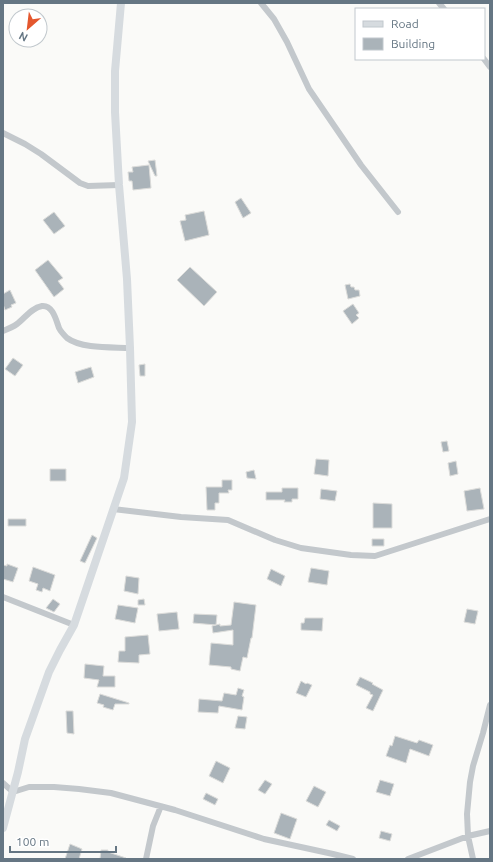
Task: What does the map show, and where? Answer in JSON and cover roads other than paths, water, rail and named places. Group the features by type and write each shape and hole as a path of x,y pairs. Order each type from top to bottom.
{"street":[{"path":"3,828 25,739 37,704 49,672 74,624 124,478 132,422 127,279 119,186 115,112 115,71 121,3"},
{"path":"261,3 274,19 287,42 309,90 361,165 398,212"},
{"path":"3,133 41,154 80,183 88,186 119,186"},
{"path":"3,331 17,324 36,308 44,306 50,309 54,314 60,330 74,342 86,345 130,348"},
{"path":"113,509 181,518 228,520 275,540 301,548 351,555 375,556 490,519"},
{"path":"3,597 74,624"},
{"path":"473,859 468,836 467,814 470,782 490,705"},
{"path":"3,783 13,792"},
{"path":"13,792 29,788 54,787 111,793 161,806 264,839 353,859"},
{"path":"146,859 153,826 161,806"},
{"path":"408,859 468,836 490,831"}]}
